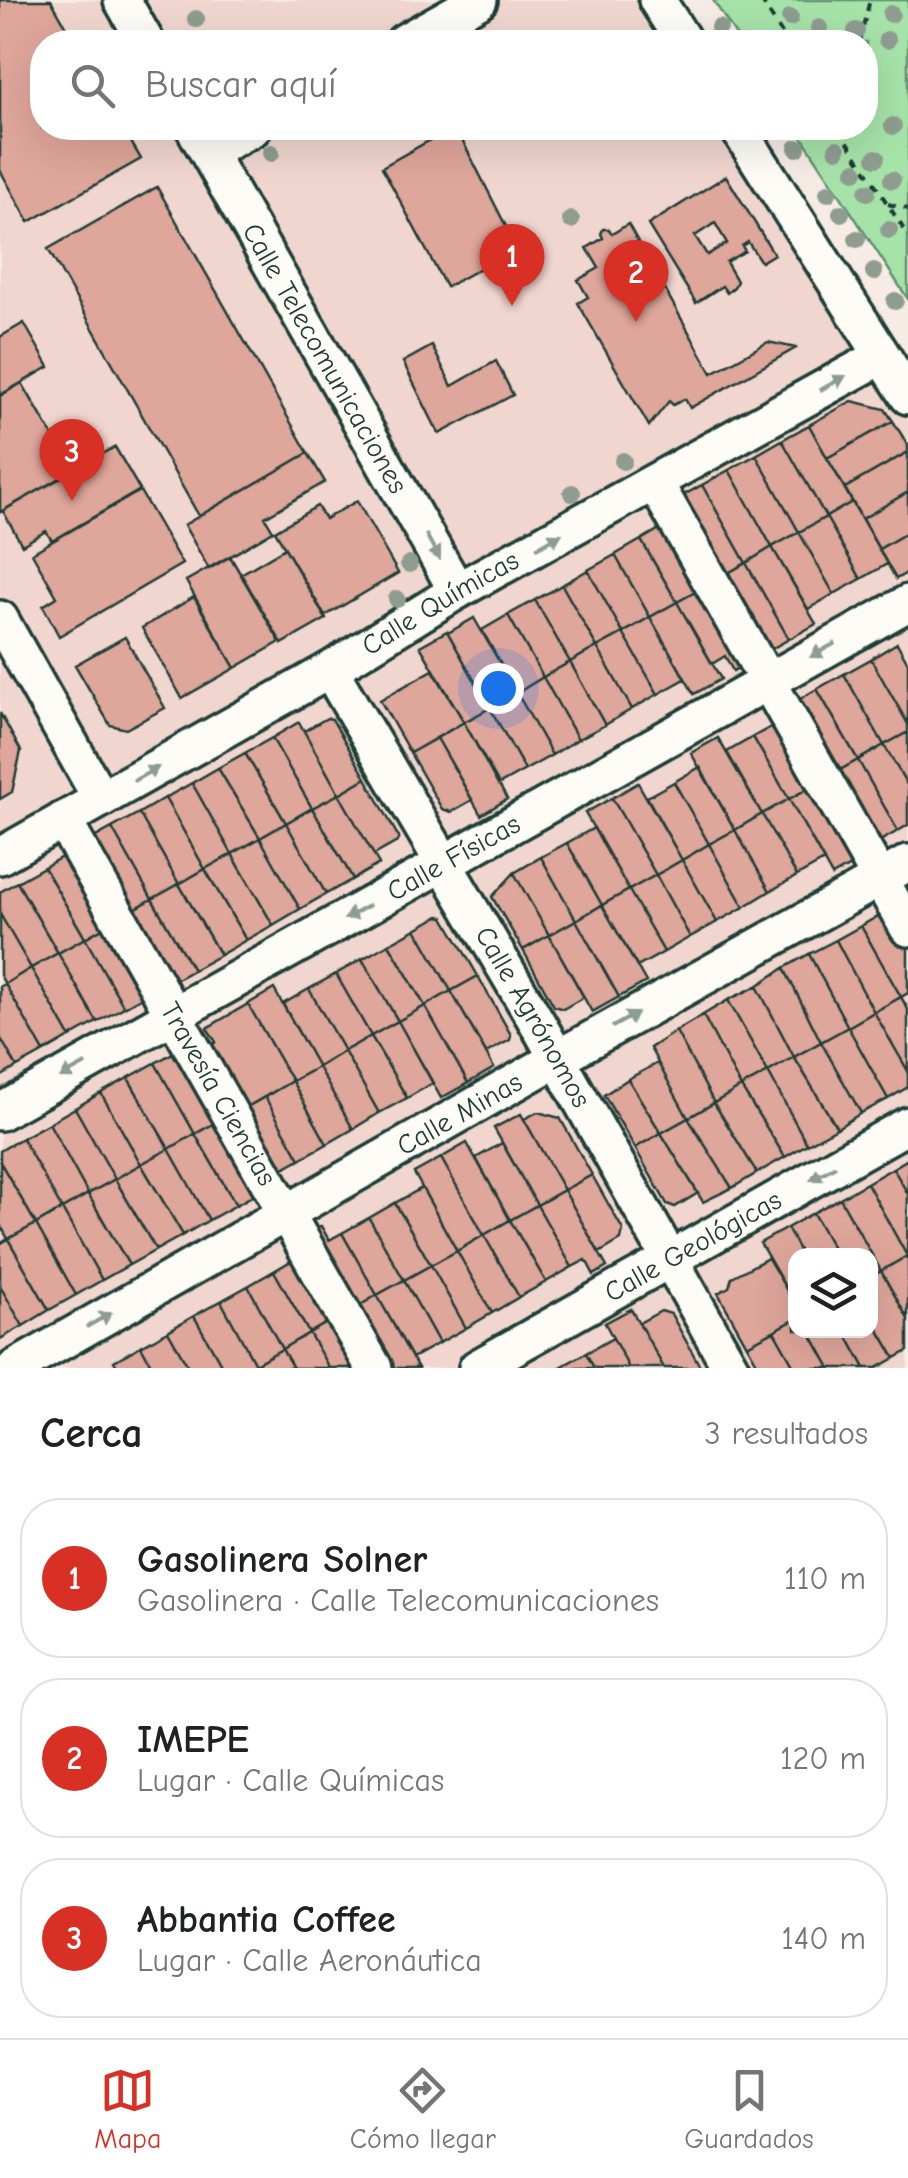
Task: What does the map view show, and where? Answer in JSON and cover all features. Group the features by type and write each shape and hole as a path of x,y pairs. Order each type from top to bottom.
{"street":[{"path":"122,0 139,30"},
{"path":"426,30 480,0"},
{"path":"657,0 676,30"},
{"name":"Calle Telecomunicaciones","path":"201,140 457,591"},
{"path":"746,140 908,396"},
{"name":"Calle Químicas","path":"0,856 330,670 457,591 882,356"},
{"path":"654,484 768,682 894,871 908,928"},
{"name":"Calle Físicas","path":"0,1112 908,603"},
{"path":"0,620 101,799"},
{"name":"Calle Agrónomos","path":"330,670 558,1058 730,1368"},
{"name":"Travesía Ciencias","path":"63,820 374,1368"},
{"name":"Calle Minas","path":"14,1368 894,871"},
{"name":"Calle Geológicas","path":"477,1368 908,1125"}],"path":[{"path":"761,0 780,30"},
{"path":"862,30 870,0"},
{"path":"846,140 908,236"},
{"path":"886,204 908,209"}],"shaded area":[{"path":"0,0 656,0 675,30 30,30 30,140 744,140 908,401 908,1368 0,1368"}],"green space":[{"path":"713,0 908,0 908,299 804,140 878,140 878,30 732,30"}],"building":[{"path":"0,0 51,0 68,30 30,30 30,140 130,140 141,159 29,222 0,170"},
{"path":"430,140 462,140 517,248 446,287 382,167"},
{"path":"726,176 774,254 761,262 748,242 742,246 745,251 726,262 737,281 734,287 727,293 722,286 696,303 648,225","holes":["715,223 727,243 707,255 695,236"]},
{"path":"157,187 308,453 199,516 48,249"},
{"path":"628,224 712,373 768,342 796,348 690,408 685,399 673,405 669,401 649,426 578,303 588,297 578,280 599,268 587,248 603,238 603,229 612,234"},
{"path":"24,323 49,367 0,395 0,337"},
{"path":"432,346 452,386 496,361 513,395 439,434 403,362"},
{"path":"22,383 73,471 0,512 0,396"},
{"path":"852,401 885,409 893,421 827,458 809,425"},
{"path":"893,421 908,445 908,452 845,488 827,458"},
{"path":"809,425 852,502 826,517 782,440"},
{"path":"782,440 826,517 799,532 756,455"},
{"path":"115,447 140,490 52,541 46,531 22,545 3,511"},
{"path":"908,452 908,492 862,519 845,488"},
{"path":"308,453 325,482 265,517 273,531 209,569 184,525"},
{"path":"756,455 799,532 772,547 729,470"},
{"path":"729,470 772,547 746,563 702,485"},
{"path":"702,485 746,563 719,578 675,500"},
{"path":"140,491 182,564 59,636 43,606 57,597 32,553"},
{"path":"908,492 908,532 879,549 862,519"},
{"path":"357,501 398,573 325,616 275,531 317,506 325,519"},
{"path":"852,502 887,564 861,579 826,517"},
{"path":"826,517 861,579 834,594 799,532"},
{"path":"668,524 704,587 677,602 641,540"},
{"path":"799,532 834,594 808,609 772,547"},
{"path":"908,532 908,572 896,579 879,549"},
{"path":"641,540 677,602 650,617 615,555"},
{"path":"772,547 816,624 789,639 746,563"},
{"path":"285,548 326,619 282,644 241,574"},
{"path":"615,555 650,617 623,633 588,570"},
{"path":"230,556 280,642 235,668 186,581"},
{"path":"746,563 789,639 762,654 719,578"},
{"path":"588,570 623,633 597,647 562,585"},
{"path":"562,585 597,647 570,662 535,600"},
{"path":"704,587 746,663 733,671 725,656 712,664 677,602"},
{"path":"194,597 235,668 182,698 142,628"},
{"path":"535,600 570,662 543,677 508,615"},
{"path":"677,602 721,679 694,694 650,617"},
{"path":"508,615 543,677 517,693 482,630"},
{"path":"650,617 685,679 658,694 623,633"},
{"path":"474,618 517,693 490,708 448,633"},
{"path":"447,631 490,708 464,722 420,646"},
{"path":"623,633 658,694 632,709 597,647"},
{"path":"125,637 165,708 126,729 110,725 75,665"},
{"path":"897,643 908,663 908,724 871,659"},
{"path":"597,647 632,709 605,725 570,662"},
{"path":"871,659 908,724 908,732 884,745 844,674"},
{"path":"570,662 605,725 578,739 543,677"},
{"path":"433,670 464,722 410,753 380,700"},
{"path":"844,674 884,745 858,760 817,689"},
{"path":"543,677 578,739 552,755 517,693"},
{"path":"817,689 858,760 831,775 791,704"},
{"path":"517,693 552,755 525,770 490,708"},
{"path":"490,708 525,770 498,785 464,722"},
{"path":"0,713 21,751 12,792 0,799"},
{"path":"332,719 366,778 339,794 304,731"},
{"path":"299,722 339,794 312,808 272,738"},
{"path":"464,722 507,799 481,815 437,738"},
{"path":"780,722 816,784 789,799 753,737"},
{"path":"908,732 908,786 884,745"},
{"path":"753,737 789,799 762,814 727,752"},
{"path":"272,738 312,808 286,823 245,753"},
{"path":"437,738 472,800 451,812 442,809 410,753"},
{"path":"718,738 762,814 735,830 691,753"},
{"path":"884,745 908,786 908,825 898,831 858,760"},
{"path":"245,753 286,823 260,838 218,768"},
{"path":"858,760 898,831 871,846 831,775"},
{"path":"700,767 735,830 709,844 674,782"},
{"path":"218,768 260,838 232,854 192,783"},
{"path":"366,778 399,838 374,855 339,794"},
{"path":"674,782 709,844 682,860 647,797"},
{"path":"192,783 232,854 205,869 165,798"},
{"path":"638,783 682,860 656,875 612,798"},
{"path":"816,784 859,861 832,876 789,799"},
{"path":"339,794 379,864 353,879 312,808"},
{"path":"165,798 205,869 179,884 139,813"},
{"path":"612,798 656,875 629,890 585,813"},
{"path":"789,799 824,861 797,876 762,814"},
{"path":"312,808 353,879 326,894 286,823"},
{"path":"139,813 179,884 152,899 112,828"},
{"path":"762,814 797,876 770,891 735,830"},
{"path":"286,823 326,894 300,909 260,838"},
{"path":"112,828 152,899 126,914 85,843"},
{"path":"594,828 629,890 602,905 567,843"},
{"path":"735,830 770,891 744,907 709,844"},
{"path":"260,838 300,909 273,925 232,854"},
{"path":"567,843 602,905 576,920 541,857"},
{"path":"709,844 744,907 717,922 682,860"},
{"path":"71,852 111,923 85,938 44,867"},
{"path":"232,854 273,925 246,940 205,869"},
{"path":"541,857 576,920 549,935 514,873"},
{"path":"682,860 717,922 690,937 656,875"},
{"path":"44,867 85,938 58,953 17,882"},
{"path":"205,869 246,940 220,955 179,884"},
{"path":"514,873 549,935 523,950 492,897"},
{"path":"656,875 690,937 664,952 629,890"},
{"path":"17,882 58,953 31,968 0,914 0,892"},
{"path":"179,884 220,955 193,970 152,899"},
{"path":"629,890 664,952 637,967 602,905"},
{"path":"152,899 193,970 166,985 126,914"},
{"path":"602,905 646,982 619,997 576,920"},
{"path":"892,908 908,941 908,993 901,997 861,926"},
{"path":"0,914 31,968 5,984 0,975"},
{"path":"444,917 478,976 451,991 416,929"},
{"path":"576,920 619,997 592,1012 549,935"},
{"path":"111,923 151,992 124,1007 85,938"},
{"path":"861,926 901,997 874,1012 836,940"},
{"path":"416,929 451,991 425,1006 389,944"},
{"path":"549,935 584,997 563,1009 554,1006 523,950"},
{"path":"85,938 124,1007 97,1022 58,953"},
{"path":"836,940 874,1012 848,1027 809,954"},
{"path":"389,944 425,1006 398,1021 362,959"},
{"path":"58,953 97,1022 70,1037 31,968"},
{"path":"809,954 848,1027 821,1042 784,968"},
{"path":"362,959 398,1021 371,1036 336,974"},
{"path":"31,968 70,1037 44,1052 5,984"},
{"path":"784,968 821,1042 794,1057 757,986"},
{"path":"336,974 371,1036 344,1051 309,989"},
{"path":"478,976 511,1035 510,1040 486,1053 451,991"},
{"path":"5,984 44,1052 17,1067 0,1037 0,986"},
{"path":"757,986 794,1057 768,1072 728,1000"},
{"path":"274,989 318,1067 292,1081 248,1004"},
{"path":"309,989 344,1051 318,1067 283,1004"},
{"path":"451,991 494,1068 468,1083 425,1006"},
{"path":"901,997 908,1009 908,1071 874,1012"},
{"path":"728,1000 768,1072 741,1087 703,1015"},
{"path":"248,1004 292,1081 238,1112 203,1049 216,1042 207,1028"},
{"path":"425,1006 468,1083 441,1098 398,1021"},
{"path":"874,1012 908,1071 908,1087 888,1099 848,1027"},
{"path":"703,1015 741,1087 714,1103 676,1031"},
{"path":"398,1021 433,1083 407,1098 371,1036"},
{"path":"848,1027 888,1099 861,1113 821,1042"},
{"path":"676,1031 714,1103 688,1118 650,1048"},
{"path":"371,1036 407,1098 379,1113 344,1051"},
{"path":"0,1037 17,1067 0,1077"},
{"path":"821,1042 861,1113 837,1128 794,1057"},
{"path":"182,1048 222,1119 195,1134 155,1063"},
{"path":"344,1051 379,1113 353,1129 318,1067"},
{"path":"794,1057 837,1128 807,1144 768,1072"},
{"path":"155,1063 195,1134 169,1149 128,1078"},
{"path":"658,1063 688,1118 661,1133 628,1079"},
{"path":"318,1067 353,1129 327,1144 292,1081"},
{"path":"768,1072 807,1144 785,1157 741,1087"},
{"path":"128,1078 169,1149 141,1164 101,1093"},
{"path":"628,1079 661,1133 635,1148 604,1095"},
{"path":"292,1081 327,1144 300,1159 265,1097"},
{"path":"741,1087 785,1157 757,1173 714,1103"},
{"path":"101,1093 141,1164 115,1179 75,1108"},
{"path":"265,1097 300,1159 273,1174 238,1112"},
{"path":"714,1103 757,1173 732,1188 688,1118"},
{"path":"75,1108 115,1179 88,1194 49,1123"},
{"path":"538,1112 560,1118 592,1175 564,1190 524,1119"},
{"path":"521,1114 564,1190 537,1205 494,1128"},
{"path":"688,1118 732,1188 703,1202 661,1133"},
{"path":"222,1119 262,1190 236,1205 195,1134"},
{"path":"49,1123 88,1194 62,1209 22,1138"},
{"path":"661,1133 698,1193 675,1207 667,1204 635,1148"},
{"path":"195,1134 236,1205 209,1220 169,1149"},
{"path":"22,1138 62,1209 36,1224 0,1162 0,1151"},
{"path":"467,1143 510,1220 484,1235 441,1158"},
{"path":"502,1143 537,1205 510,1220 476,1158"},
{"path":"169,1149 209,1220 183,1235 141,1164"},
{"path":"441,1158 484,1235 457,1251 414,1173"},
{"path":"908,1159 908,1194 893,1168"},
{"path":"0,1162 36,1224 8,1239 0,1224"},
{"path":"141,1164 183,1235 156,1250 115,1179"},
{"path":"893,1168 908,1194 907,1256 867,1183"},
{"path":"592,1175 623,1230 621,1240 599,1253 564,1190"},
{"path":"115,1179 156,1250 129,1265 88,1194"},
{"path":"867,1183 907,1256 881,1271 878,1248 868,1248 840,1198"},
{"path":"422,1188 457,1251 431,1265 395,1203"},
{"path":"564,1190 607,1267 594,1275 586,1260 572,1267 537,1205"},
{"path":"88,1194 129,1265 102,1280 62,1209"},
{"path":"840,1198 868,1248 833,1248 813,1213"},
{"path":"395,1203 431,1265 404,1280 369,1218"},
{"path":"537,1205 572,1267 546,1282 510,1220"},
{"path":"62,1209 102,1280 76,1295 36,1224"},
{"path":"813,1213 833,1248 798,1248 787,1228"},
{"path":"369,1218 404,1280 377,1295 342,1233"},
{"path":"510,1220 546,1282 519,1297 484,1235"},
{"path":"36,1224 76,1295 49,1310 8,1239"},
{"path":"321,1226 329,1240 342,1233 377,1295 351,1311 307,1234"},
{"path":"787,1228 798,1248 788,1248 788,1292 760,1243"},
{"path":"484,1235 519,1297 492,1313 457,1251"},
{"path":"8,1239 49,1310 23,1326 0,1286 0,1244"},
{"path":"457,1251 492,1313 466,1328 431,1265"},
{"path":"301,1255 336,1318 309,1333 274,1271"},
{"path":"908,1257 908,1319 881,1271"},
{"path":"768,1258 788,1292 788,1323 747,1345 718,1293 729,1287 732,1277"},
{"path":"431,1265 466,1328 439,1343 404,1280"},
{"path":"274,1271 309,1333 282,1349 248,1286"},
{"path":"881,1271 908,1319 908,1351 895,1358 878,1329"},
{"path":"404,1280 439,1343 412,1358 377,1295"},
{"path":"0,1286 23,1326 0,1339"},
{"path":"248,1286 282,1349 255,1364 221,1301"},
{"path":"377,1295 418,1368 383,1368 351,1311"},
{"path":"221,1301 255,1364 248,1368 223,1368 194,1316"},
{"path":"631,1309 664,1368 629,1368 605,1323"},
{"path":"661,1311 671,1314 701,1368 664,1368 639,1323"},
{"path":"194,1316 223,1368 189,1368 168,1331"},
{"path":"336,1318 365,1368 329,1368 309,1333"},
{"path":"788,1323 788,1338 813,1338 830,1368 795,1368 774,1331"},
{"path":"878,1329 895,1358 877,1368 865,1368 848,1338 878,1338"},
{"path":"168,1331 189,1368 153,1368 141,1346"},
{"path":"774,1331 795,1368 760,1368 747,1345"},
{"path":"309,1333 329,1368 293,1368 282,1349"},
{"path":"613,1338 629,1368 594,1368 586,1353"},
{"path":"813,1338 848,1338 865,1368 830,1368"},
{"path":"141,1346 153,1368 118,1368 114,1361"},
{"path":"282,1349 293,1368 258,1368 255,1364"},
{"path":"586,1353 594,1368 559,1368"}],"place":[{"name":"Gasolinera Solner","path":"512,306"},
{"name":"IMEPE","path":"636,322"},
{"name":"Abbantia Coffee","path":"72,501"}]}
